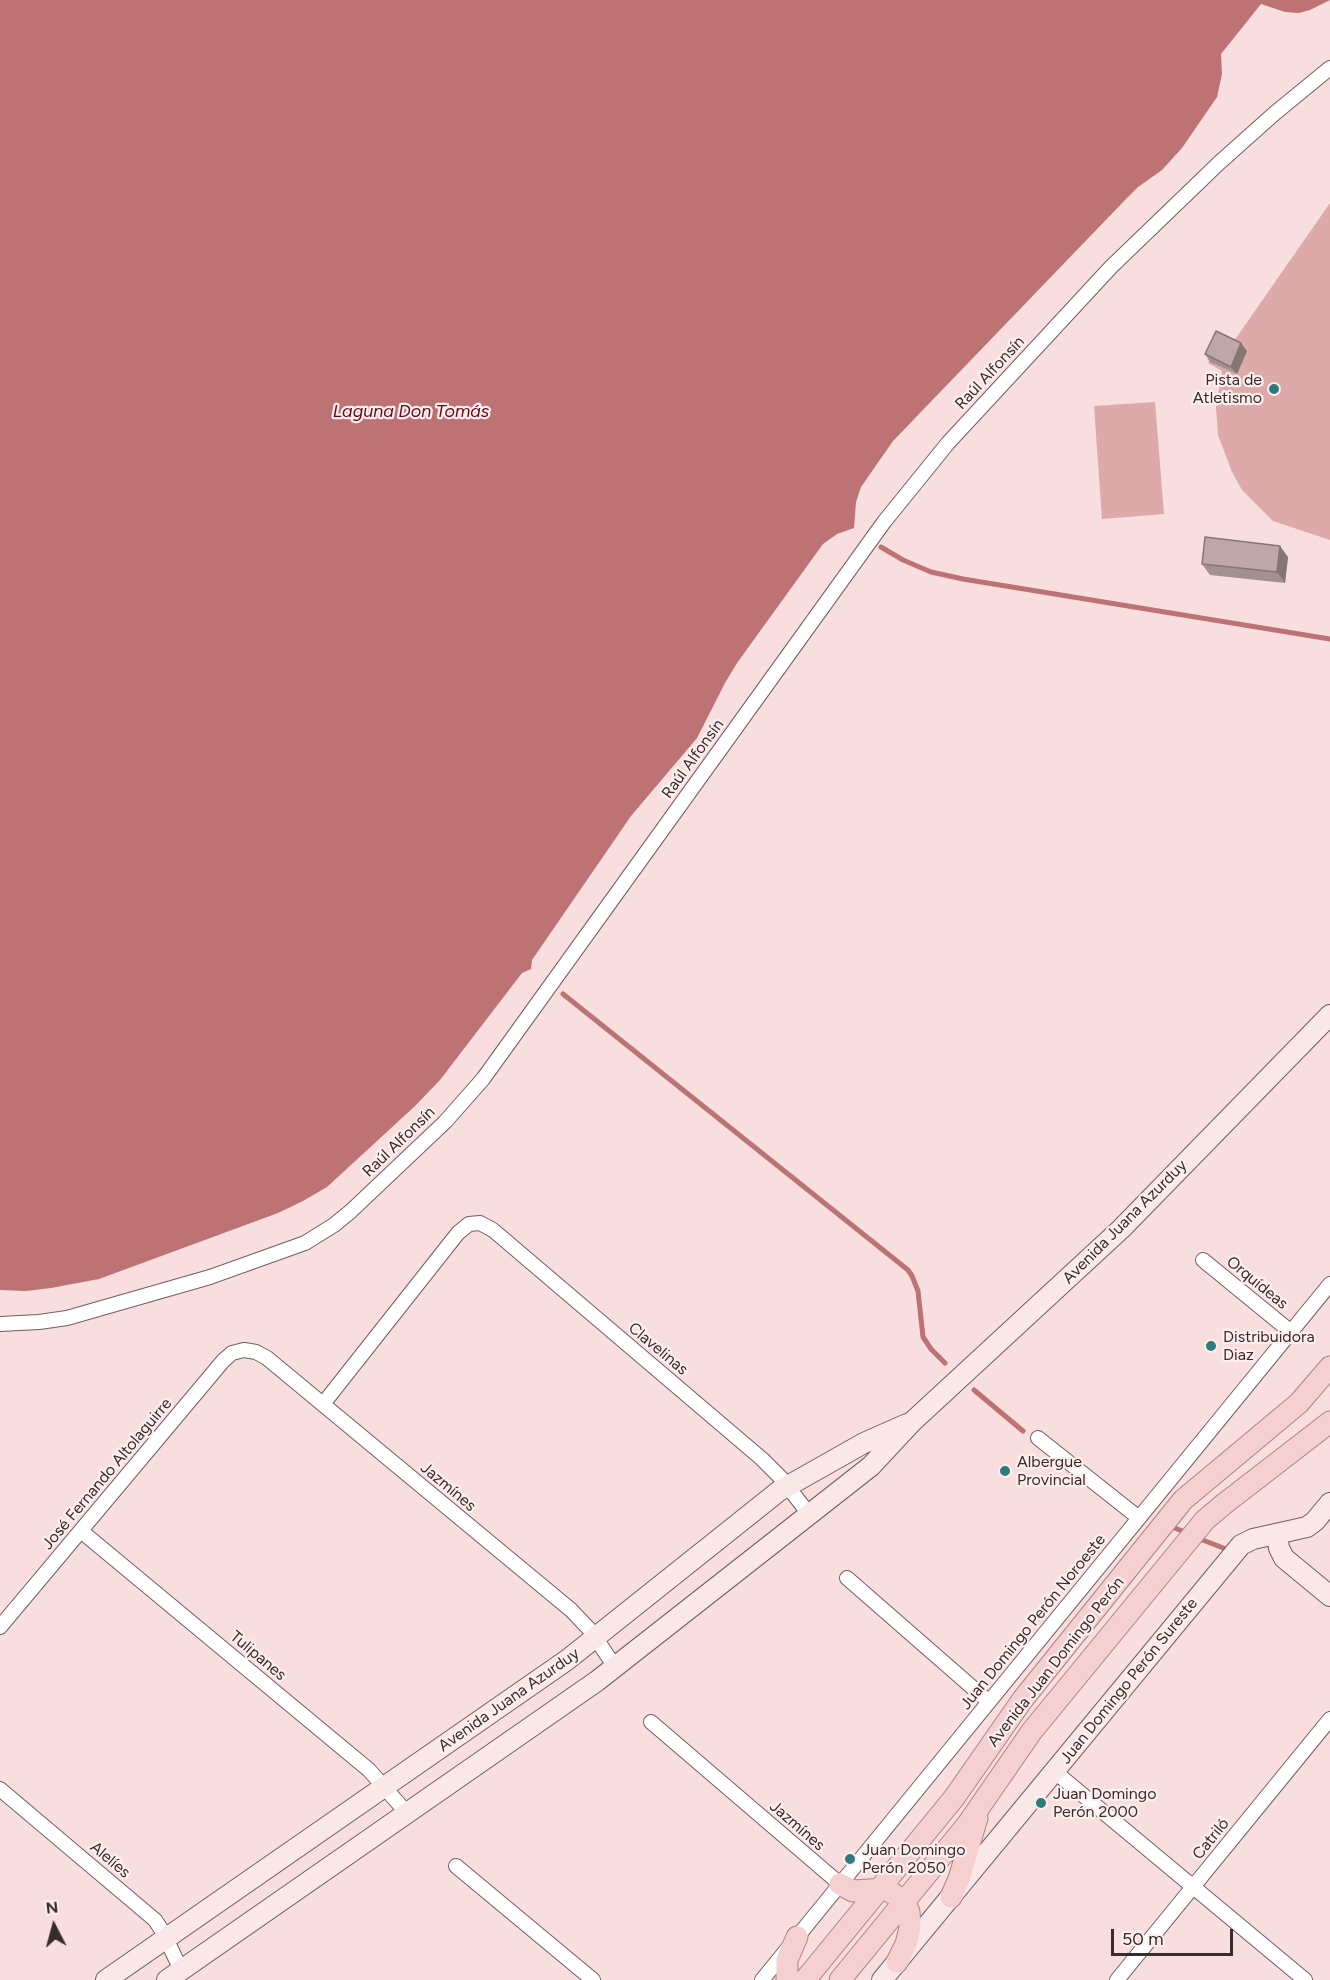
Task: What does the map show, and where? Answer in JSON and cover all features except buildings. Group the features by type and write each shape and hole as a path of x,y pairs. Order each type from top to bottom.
{"main road":[{"name":"Avenida Juan Domingo Perón","path":"805,1980 951,1802 1023,1699 1183,1500 1299,1403 1330,1367"},
{"name":"Avenida Juan Domingo Perón","path":"840,1980 981,1806 1032,1731 1205,1521 1217,1509 1330,1422"},
{"path":"951,1897 959,1879 981,1806"},
{"path":"840,1884 853,1891 879,1889 892,1891 904,1901 909,1912 909,1932 897,1962"},
{"path":"787,1980 787,1960 797,1937"}],"street":[{"name":"Raúl Alfonsín","path":"0,1324 39,1322 81,1314 210,1277 294,1247 325,1231 343,1218 410,1156 445,1122 487,1073 884,522 948,443 1111,267 1219,163 1330,68"},
{"name":"Avenida Juana Azurduy","path":"174,1975 615,1667 876,1461 912,1422 1115,1234 1330,1015"},
{"name":"Clavelinas","path":"323,1404 465,1226 475,1223 485,1225 762,1459 787,1485 809,1514"},
{"name":"Orquídeas","path":"1203,1260 1291,1332"},
{"name":"Juan Domingo Perón Noroeste","path":"762,1980 1330,1284"},
{"name":"Jazmínes","path":"244,1350 267,1358 571,1610 596,1638 615,1667"},
{"name":"José Fernando Altolaguirre","path":"0,1627 223,1361 232,1353 244,1350"},
{"name":"Avenida Juana Azurduy","path":"106,1980 596,1638 764,1501 787,1485 864,1443 912,1422"},
{"path":"1038,1438 1139,1518"},
{"name":"Juan Domingo Perón Sureste","path":"882,1980 1241,1545 1253,1539 1307,1527 1330,1503"},
{"name":"Tulipanes","path":"81,1531 369,1770 407,1813"},
{"path":"1277,1534 1279,1548 1284,1558 1330,1596"},
{"path":"847,1578 989,1702"},
{"name":"Catriló","path":"1117,1980 1330,1719"},
{"name":"Jazmínes","path":"651,1722 840,1884"},
{"path":"1054,1771 1305,1980"},
{"name":"Alelíes","path":"0,1788 151,1916 166,1938 174,1975"},
{"path":"456,1866 593,1980"}],"shaded area":[{"name":"Pista de Atletismo","path":"1330,203 1330,540 1273,521 1242,490 1232,472 1218,435 1216,407 1222,371 1208,363 1221,336 1234,341"},
{"path":"1155,402 1164,514 1102,519 1094,406"}],"water":[{"name":"Laguna Don Tomás","path":"0,0 1330,0 1299,13 1285,12 1261,4 1221,54 1222,74 1217,97 1182,148 1162,170 1138,187 1125,200 893,441 861,487 856,502 854,528 837,534 823,544 737,663 697,738 631,816 532,960 531,969 522,973 440,1080 415,1106 327,1187 278,1213 99,1279 26,1291 0,1290"}],"waterway":[{"path":"881,547 931,572 963,579 1330,639"},
{"path":"563,994 908,1270 918,1291 923,1337 945,1363"},
{"path":"974,1390 1023,1431"},
{"path":"1172,1527 1185,1532"},
{"path":"1200,1539 1226,1549"}],"place":[{"name":"Pista de Atletismo","path":"1274,389"},
{"name":"Distribuidora Diaz","path":"1211,1346"},
{"name":"Albergue Provincial","path":"1005,1471"},
{"name":"Juan Domingo Perón 2000","path":"1041,1803"},
{"name":"Juan Domingo Perón 2050","path":"850,1859"}]}
